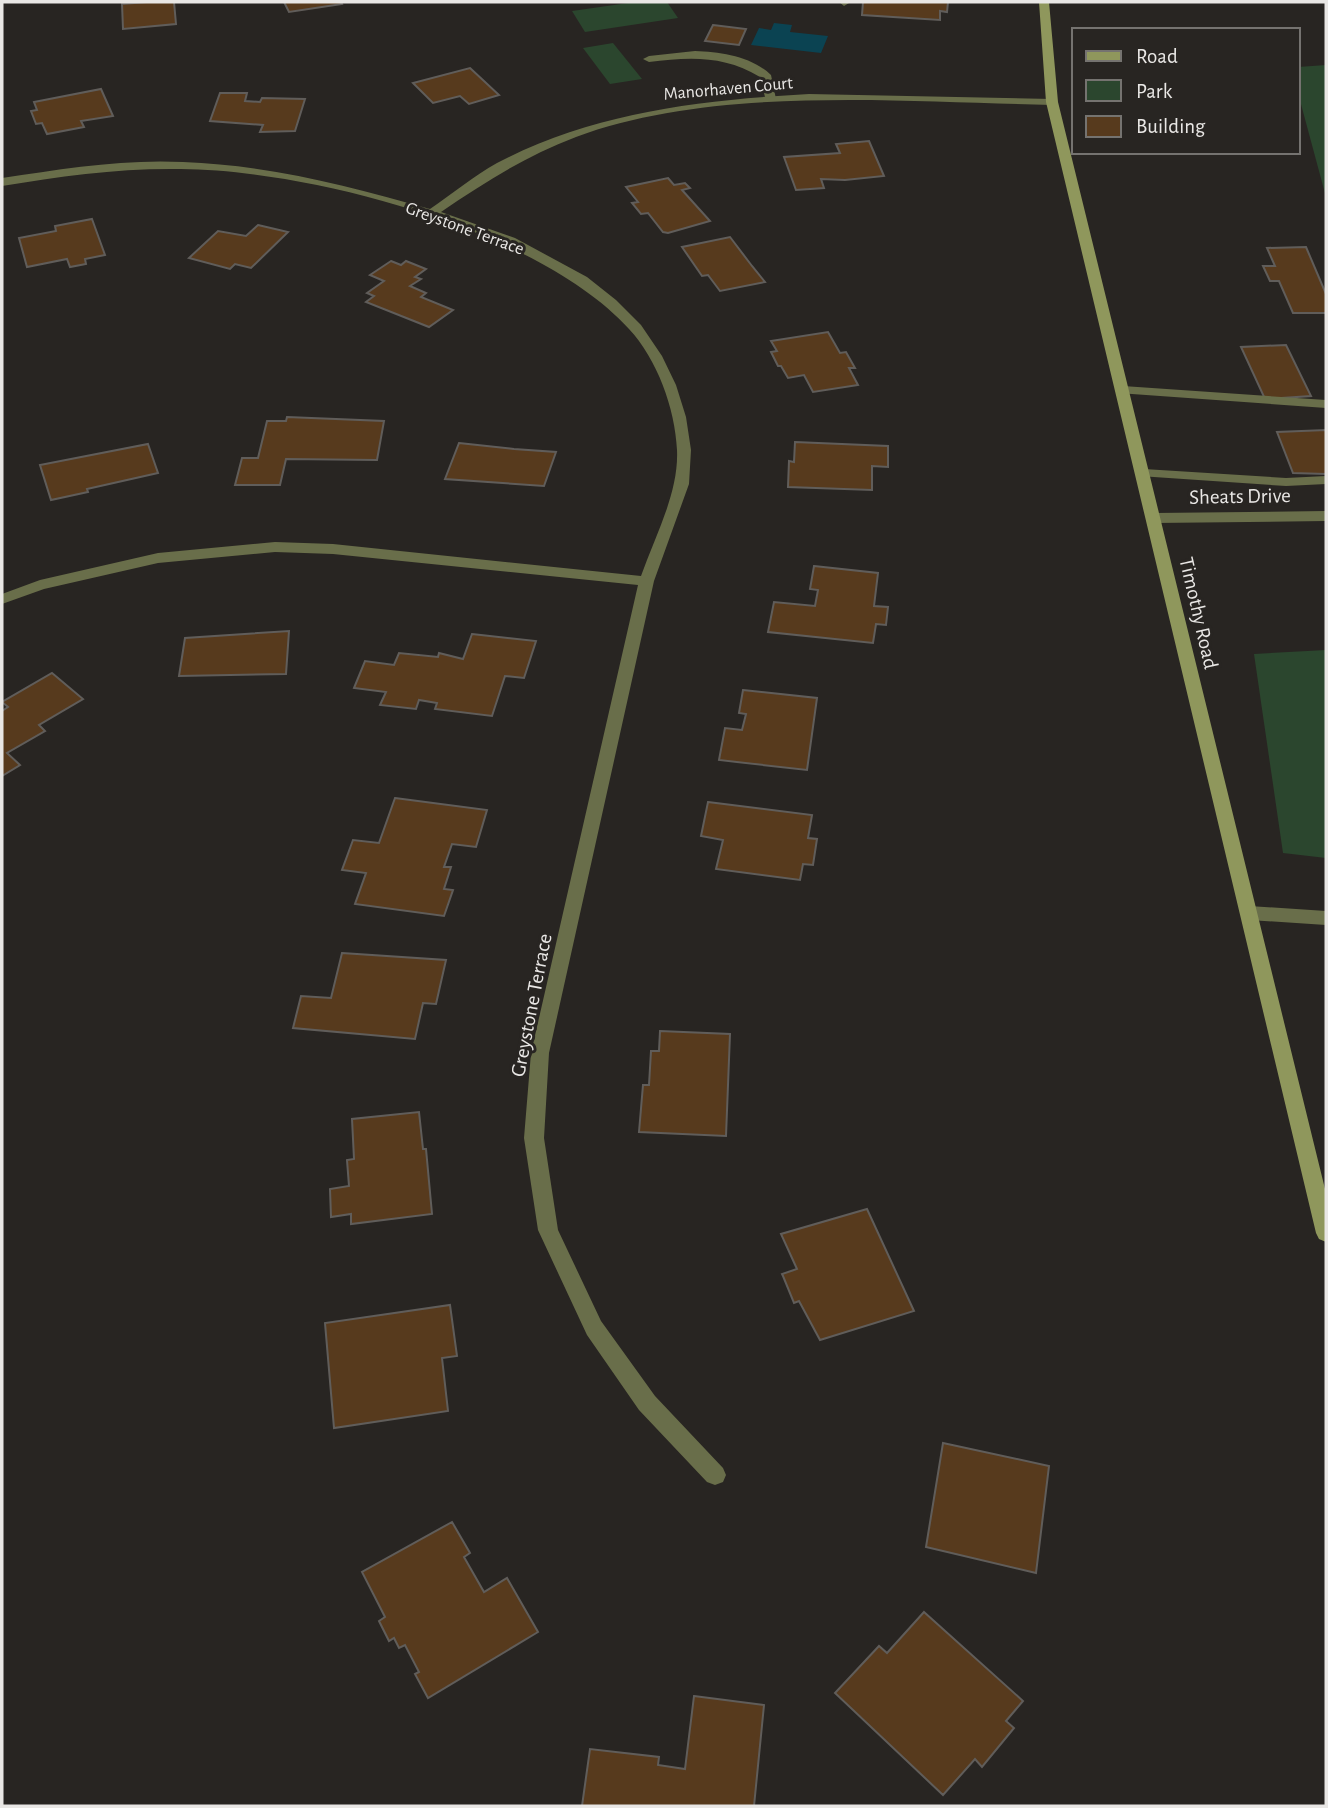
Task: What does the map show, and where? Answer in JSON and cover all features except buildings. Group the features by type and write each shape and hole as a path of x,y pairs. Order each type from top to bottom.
{"main road":[{"name":"Timothy Road","path":"1044,2 1052,102 1326,1233"}],"street":[{"path":"649,59 692,53 727,56 748,63 765,75 771,99"},
{"name":"Manorhaven Court","path":"432,213 493,168 530,150 596,126 680,107 771,99 1052,102"},
{"name":"Greystone Terrace","path":"2,182 104,168 182,165 232,169 314,182 432,213 511,241 582,280 636,328 655,356 676,406 684,450 682,484 646,581 540,1053 534,1138 548,1230 594,1328 647,1403 715,1475"},
{"path":"1122,390 1326,404"},
{"path":"1144,473 1286,482 1326,480"},
{"name":"Sheats Drive","path":"1154,518 1326,516"},
{"path":"2,599 40,585 158,558 275,547 333,549 646,581"},
{"path":"1249,913 1326,918"}],"green space":[{"path":"635,2 667,2 678,18 585,32 572,11"},
{"path":"613,43 642,79 610,84 583,48"},
{"path":"1326,65 1326,197 1300,100 1300,67"},
{"path":"1326,650 1326,858 1283,853 1254,654"}],"water":[{"path":"774,23 792,25 790,32 828,36 821,53 751,45 759,28 771,30"}]}
